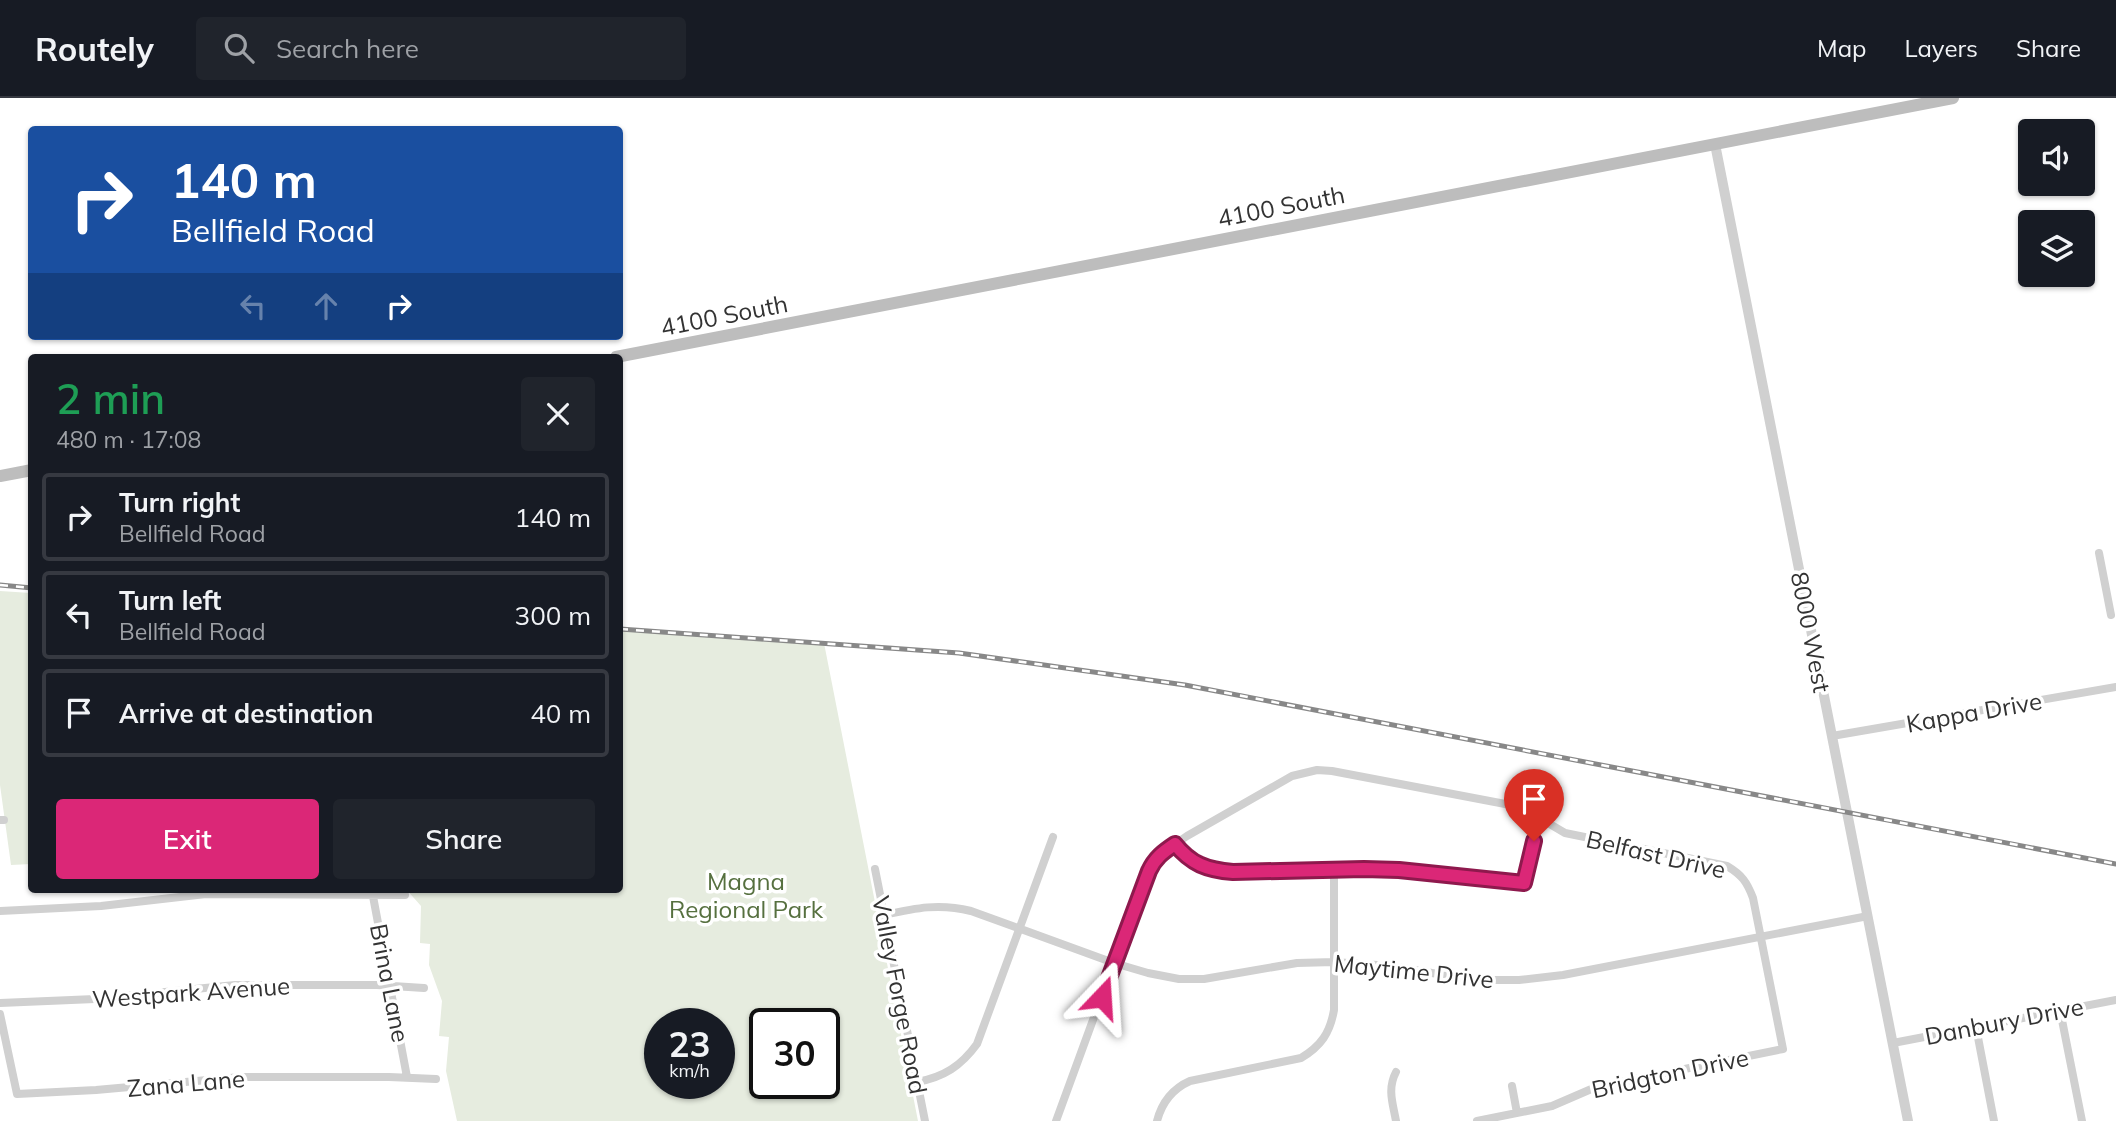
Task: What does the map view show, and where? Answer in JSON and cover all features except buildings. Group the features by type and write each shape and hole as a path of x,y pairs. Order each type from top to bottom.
{"main road":[{"name":"4100 South","path":"623,356 1953,98"},
{"path":"0,476 28,471"}],"street":[{"name":"8000 West","path":"1715,144 1908,1121"},
{"path":"2099,553 2112,596 2111,615"},
{"name":"Kappa Drive","path":"1832,736 2116,687"},
{"name":"Belfast Drive","path":"1175,844 1292,776 1317,770 1521,807 1565,833 1727,866 1740,873 1753,898 1783,1049"},
{"path":"1056,1121 1149,871 1154,861 1175,844 1199,866 1215,871 1411,870 1524,883 1539,818"},
{"path":"917,1082 945,1074 957,1067 977,1044 1053,837"},
{"name":"Valley Forge Road","path":"875,869 925,1121"},
{"path":"1157,1121 1164,1103 1172,1093 1190,1081 1301,1058 1322,1041 1331,1027 1334,1010 1334,870"},
{"path":"0,911 101,906 206,894 261,893"},
{"name":"Brina Lane","path":"372,893 407,1077"},
{"path":"388,893 405,895"},
{"name":"Maytime Drive","path":"884,915 926,906 950,906 1148,974 1179,979 1204,979 1297,963 1334,962 1378,964 1472,979 1519,980 1563,975 1868,916"},
{"name":"Westpark Avenue","path":"0,1003 95,999 235,985 424,988"},
{"name":"Danbury Drive","path":"1893,1043 2116,1000"},
{"path":"2060,1010 2082,1121"},
{"name":"Zana Lane","path":"0,1014 17,1094 96,1090 232,1077 436,1079"},
{"path":"1976,1027 1994,1121"},
{"name":"Bridgton Drive","path":"1477,1121 1564,1102 1578,1093 1596,1087 1783,1049"},
{"path":"1396,1072 1390,1093 1396,1121"},
{"path":"1512,1086 1517,1113"}],"green space":[{"path":"0,591 28,593 28,864 11,865 0,785"},
{"name":"Magna Regional Park","path":"623,629 824,643 918,1121 457,1121 446,1071 449,1037 439,1036 442,1001 429,965 430,944 420,943 421,906 410,893 623,893"}],"railway":[{"path":"0,585 28,588"},
{"path":"623,629 959,653 1185,685 2116,864"}],"route":[{"path":"1102,997 1149,871 1154,861 1175,844 1199,866 1215,871 1399,870 1524,883 1534,841"}]}
